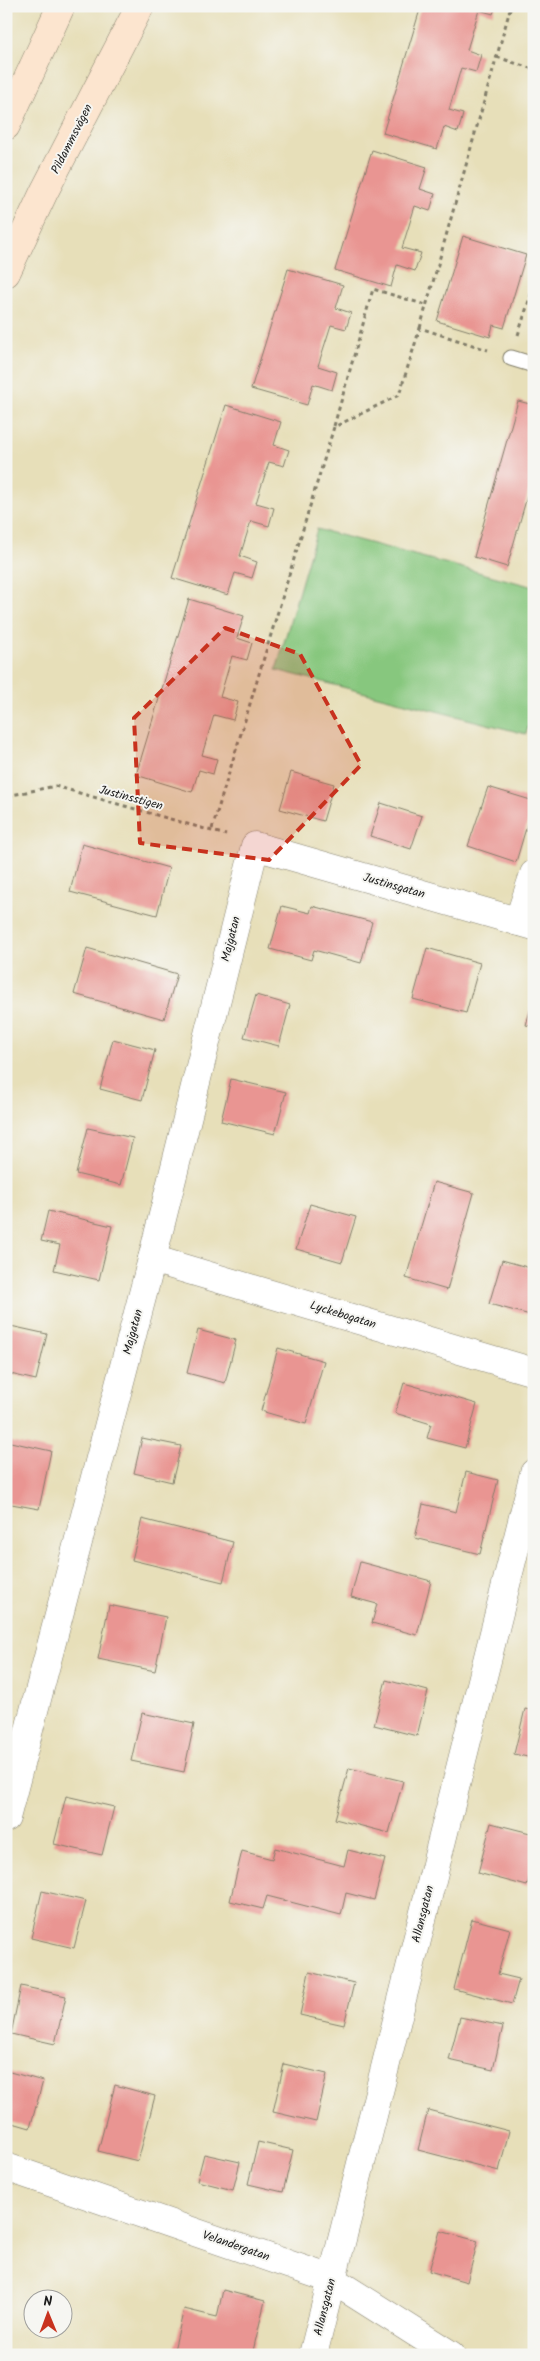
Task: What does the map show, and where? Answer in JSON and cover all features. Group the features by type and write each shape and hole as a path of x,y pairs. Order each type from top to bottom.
{"main road":[{"path":"6,126 61,6"},
{"name":"Pildammsvägen","path":"6,273 44,192 140,6"}],"street":[{"name":"Justinsgatan","path":"255,846 526,924"},
{"name":"Majgatan","path":"6,1818 152,1258 255,846"},
{"path":"526,924 534,874"},
{"name":"Lyckebogatan","path":"152,1258 534,1372"},
{"name":"Allansgatan","path":"313,2355 534,1473"},
{"name":"Velandergatan","path":"6,2167 331,2279 451,2355"}],"lane":[{"path":"511,358 534,365"}],"path":[{"path":"334,427 399,394 420,328 511,6"},
{"path":"497,56 534,68"},
{"path":"420,328 511,358 534,285"},
{"path":"212,829 334,427 373,289 426,305"},
{"name":"Justinsstigen","path":"6,806 12,795 55,786 212,829 255,846"}],"highlighted area":[{"path":"225,628 300,654 361,765 269,860 140,843 134,718"}],"green space":[{"path":"317,529 534,587 534,708 526,734 276,670"}],"building":[{"path":"421,6 496,6 493,14 479,10 467,50 481,55 476,72 461,68 449,110 463,114 458,132 444,127 437,149 383,133"},
{"path":"372,150 427,167 420,189 435,194 430,211 415,206 402,248 421,253 415,271 397,265 391,287 335,270"},
{"path":"463,236 526,255 504,328 493,325 490,337 437,321"},
{"path":"288,269 343,285 336,308 351,313 346,329 331,325 318,366 337,372 332,390 313,384 307,405 251,389"},
{"path":"518,401 534,405 534,472 507,567 474,557"},
{"path":"226,405 281,422 274,445 289,450 284,466 269,462 256,503 274,508 269,526 251,521 240,556 257,562 252,578 235,573 228,595 172,578"},
{"path":"189,599 244,616 237,638 252,643 247,660 232,656 220,697 238,702 233,720 214,715 202,755 217,759 213,774 199,770 192,792 136,775"},
{"path":"291,772 334,784 323,821 280,809"},
{"path":"488,787 534,801 516,862 468,846"},
{"path":"381,803 422,816 411,849 370,836"},
{"path":"82,844 169,868 157,915 70,892"},
{"path":"282,906 310,913 312,906 372,922 361,963 314,950 311,960 270,949"},
{"path":"87,948 177,974 164,1019 74,994"},
{"path":"427,948 480,963 466,1013 413,999"},
{"path":"256,995 290,1005 279,1046 244,1037"},
{"path":"534,1000 534,1027 526,1025"},
{"path":"113,1039 155,1050 142,1100 100,1089"},
{"path":"231,1079 286,1092 275,1134 221,1121"},
{"path":"88,1128 133,1138 121,1185 76,1174"},
{"path":"434,1182 474,1193 447,1290 406,1278"},
{"path":"310,1204 356,1217 342,1262 296,1249"},
{"path":"48,1211 112,1226 99,1280 54,1270 60,1245 41,1241"},
{"path":"502,1260 534,1269 534,1316 489,1304"},
{"path":"6,1325 47,1334 36,1380 6,1373"},
{"path":"198,1330 236,1340 225,1383 187,1373"},
{"path":"278,1348 324,1361 306,1424 261,1411"},
{"path":"404,1383 477,1404 465,1448 427,1438 431,1424 395,1413"},
{"path":"142,1438 181,1446 172,1482 134,1473"},
{"path":"6,1441 51,1451 39,1509 6,1503"},
{"path":"466,1472 498,1480 480,1554 415,1538 423,1504 456,1512"},
{"path":"142,1519 233,1542 223,1582 132,1560"},
{"path":"360,1562 431,1581 417,1635 372,1623 377,1604 351,1597"},
{"path":"109,1605 166,1617 155,1671 98,1659"},
{"path":"386,1680 428,1691 417,1736 374,1725"},
{"path":"525,1709 534,1711 534,1774 529,1773 532,1758 514,1754"},
{"path":"142,1713 194,1724 184,1772 131,1761"},
{"path":"349,1768 403,1781 389,1833 335,1819"},
{"path":"66,1796 114,1807 102,1855 54,1844"},
{"path":"491,1823 534,1834 534,1859 527,1886 478,1873"},
{"path":"275,1848 344,1866 348,1850 385,1859 374,1900 346,1893 341,1915 267,1896 263,1909 230,1901 242,1851 272,1859"},
{"path":"42,1891 86,1901 74,1948 31,1938"},
{"path":"472,1919 510,1929 498,1974 519,1979 512,2004 454,1989"},
{"path":"309,1972 354,1983 344,2025 300,2015"},
{"path":"21,1986 66,1996 55,2044 11,2034"},
{"path":"460,2017 503,2026 493,2070 449,2060"},
{"path":"284,2064 327,2074 316,2122 273,2112"},
{"path":"6,2071 43,2081 30,2128 6,2121"},
{"path":"115,2085 155,2096 138,2161 98,2151"},
{"path":"428,2110 509,2131 499,2171 418,2150"},
{"path":"258,2142 293,2150 283,2192 248,2184"},
{"path":"204,2154 240,2162 233,2190 197,2181"},
{"path":"440,2231 478,2241 467,2282 429,2271"},
{"path":"223,2290 265,2301 252,2355 193,2355 174,2350 184,2309 217,2317"}]}
